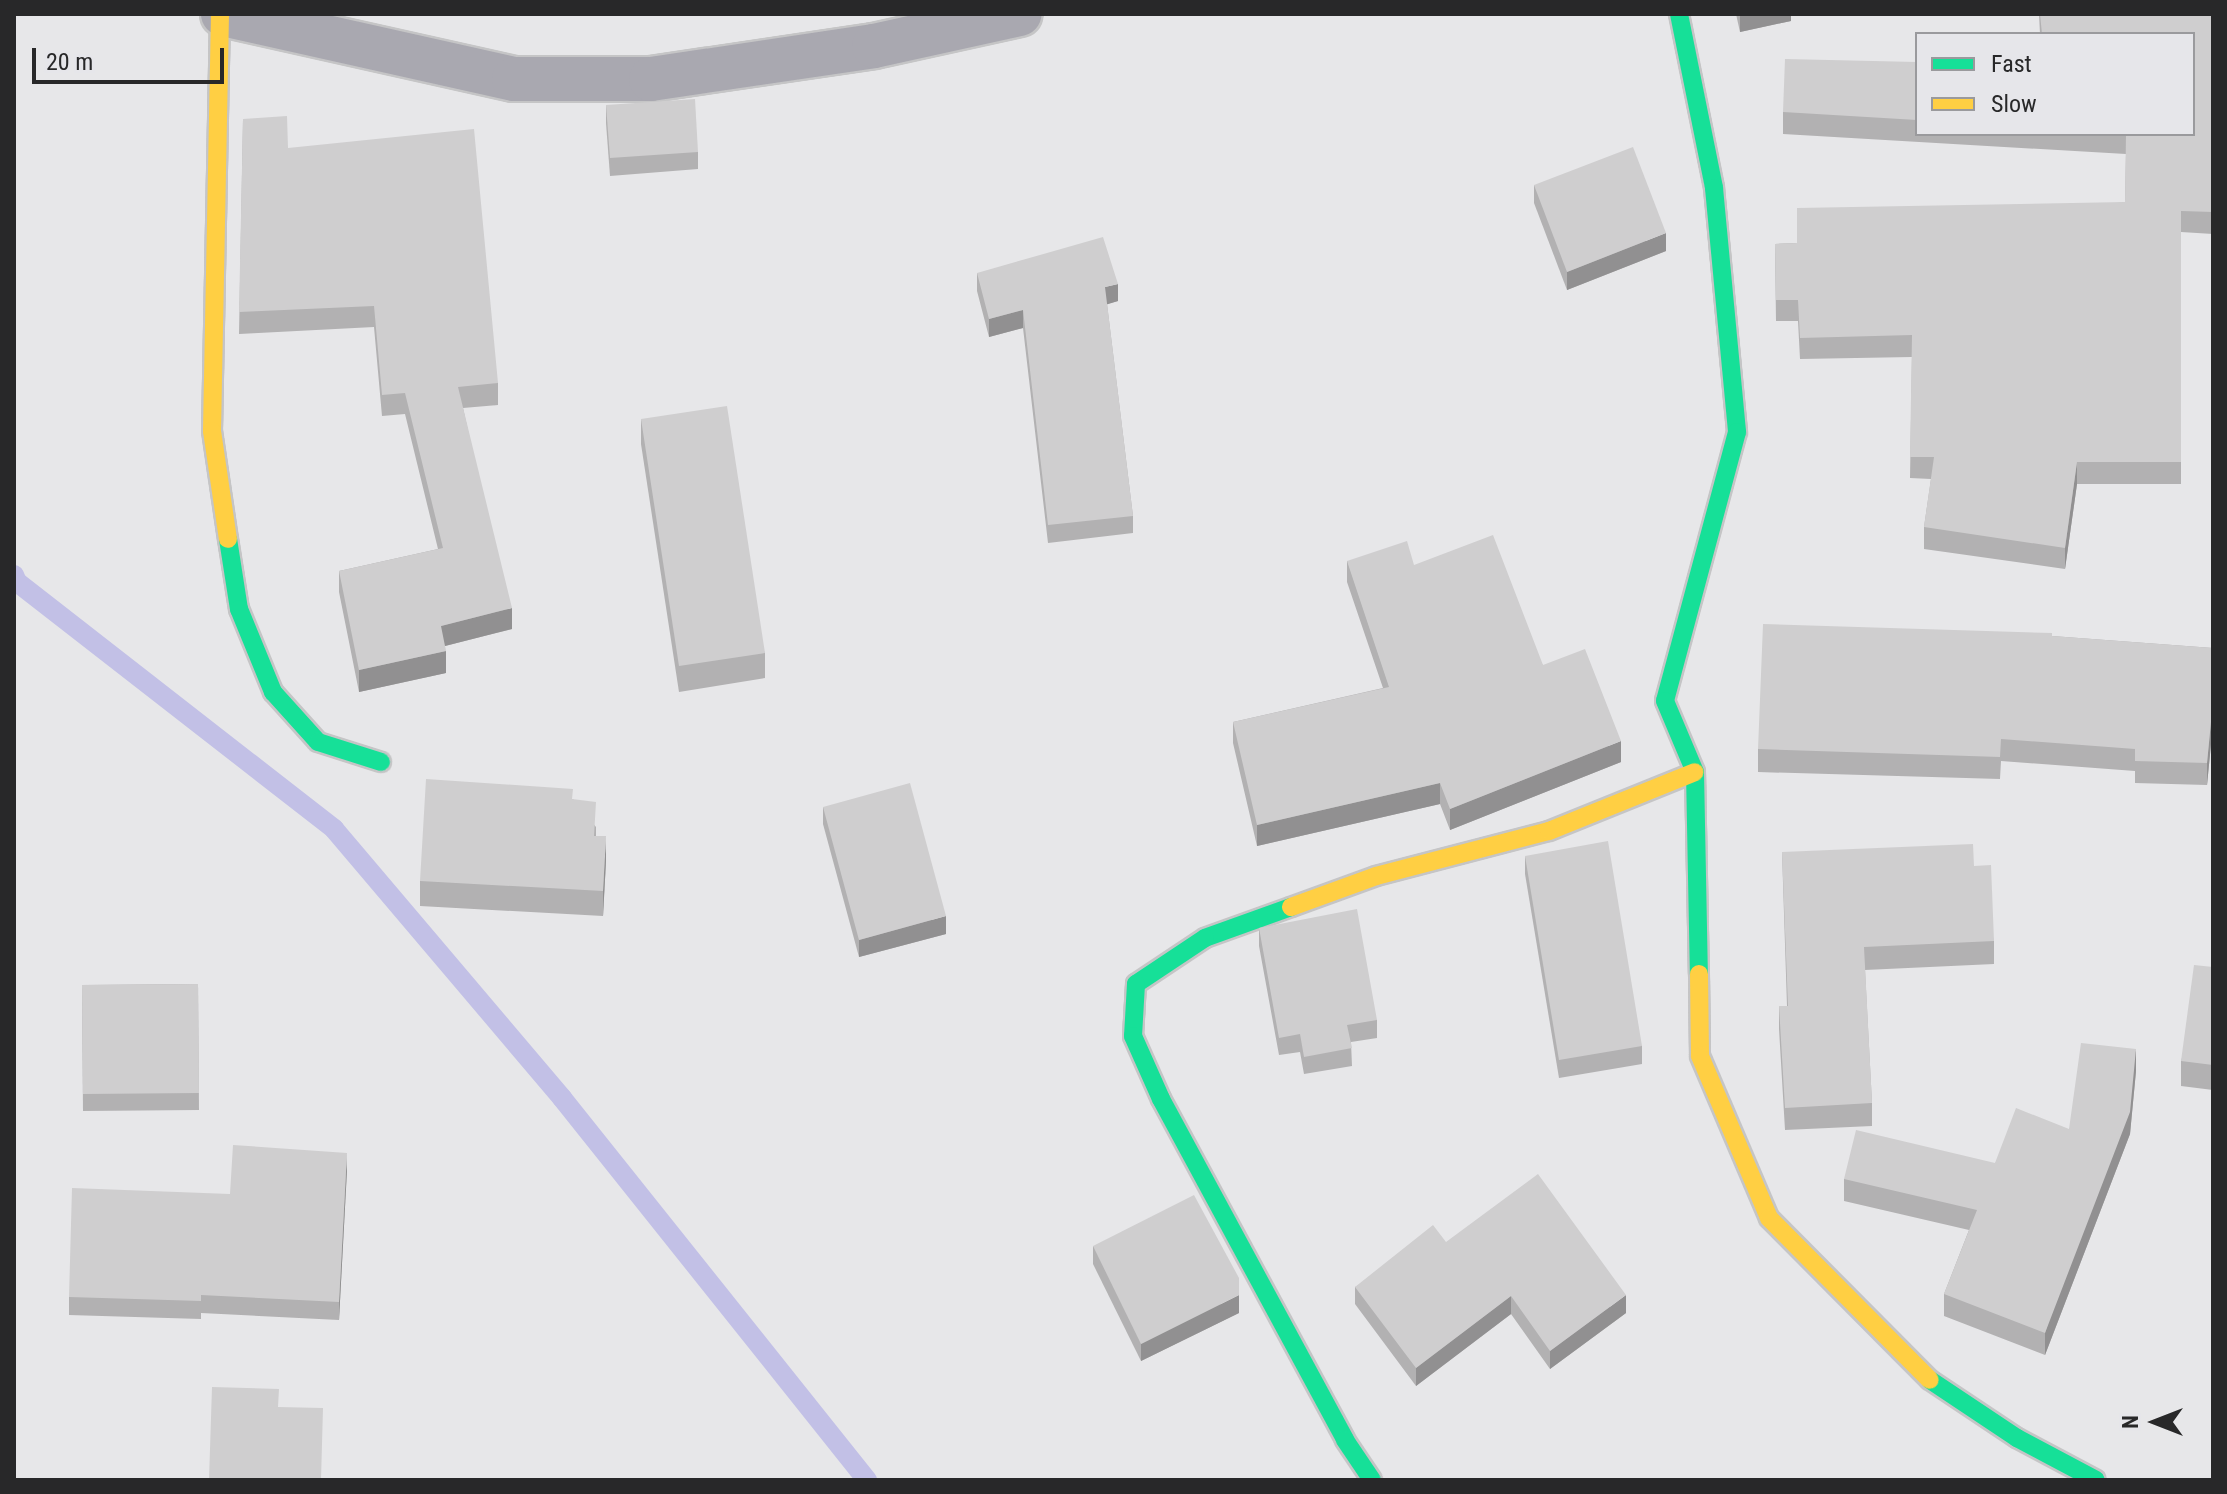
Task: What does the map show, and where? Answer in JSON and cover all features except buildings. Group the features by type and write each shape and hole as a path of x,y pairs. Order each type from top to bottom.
{"street":[{"path":"381,762 318,742 273,692 239,609 212,431 222,14 514,79 651,79 874,46 1020,14"},
{"path":"1679,14 1714,188 1737,432 1665,701 1695,772 1700,1056 1769,1218 1927,1378 2017,1438 2096,1480"},
{"path":"1372,1480 1345,1440 1161,1099 1133,1036 1136,984 1205,938 1376,876 1549,831 1695,772"}],"waterway":[{"path":"14,575 17,582 334,829 562,1098 867,1480"}],"traffic: fast":[{"path":"1679,14 1714,188 1737,432 1665,701 1695,772 1699,974"},
{"path":"228,539 239,609 273,692 318,742 381,762"},
{"path":"1291,907 1205,938 1136,984 1133,1036 1161,1099 1345,1440 1372,1480"},
{"path":"1930,1380 2017,1438 2096,1480"}],"traffic: slow":[{"path":"220,14 212,431 228,539"},
{"path":"1291,907 1376,876 1549,831 1695,772"},
{"path":"1699,974 1700,1056 1769,1218 1930,1380"}]}
